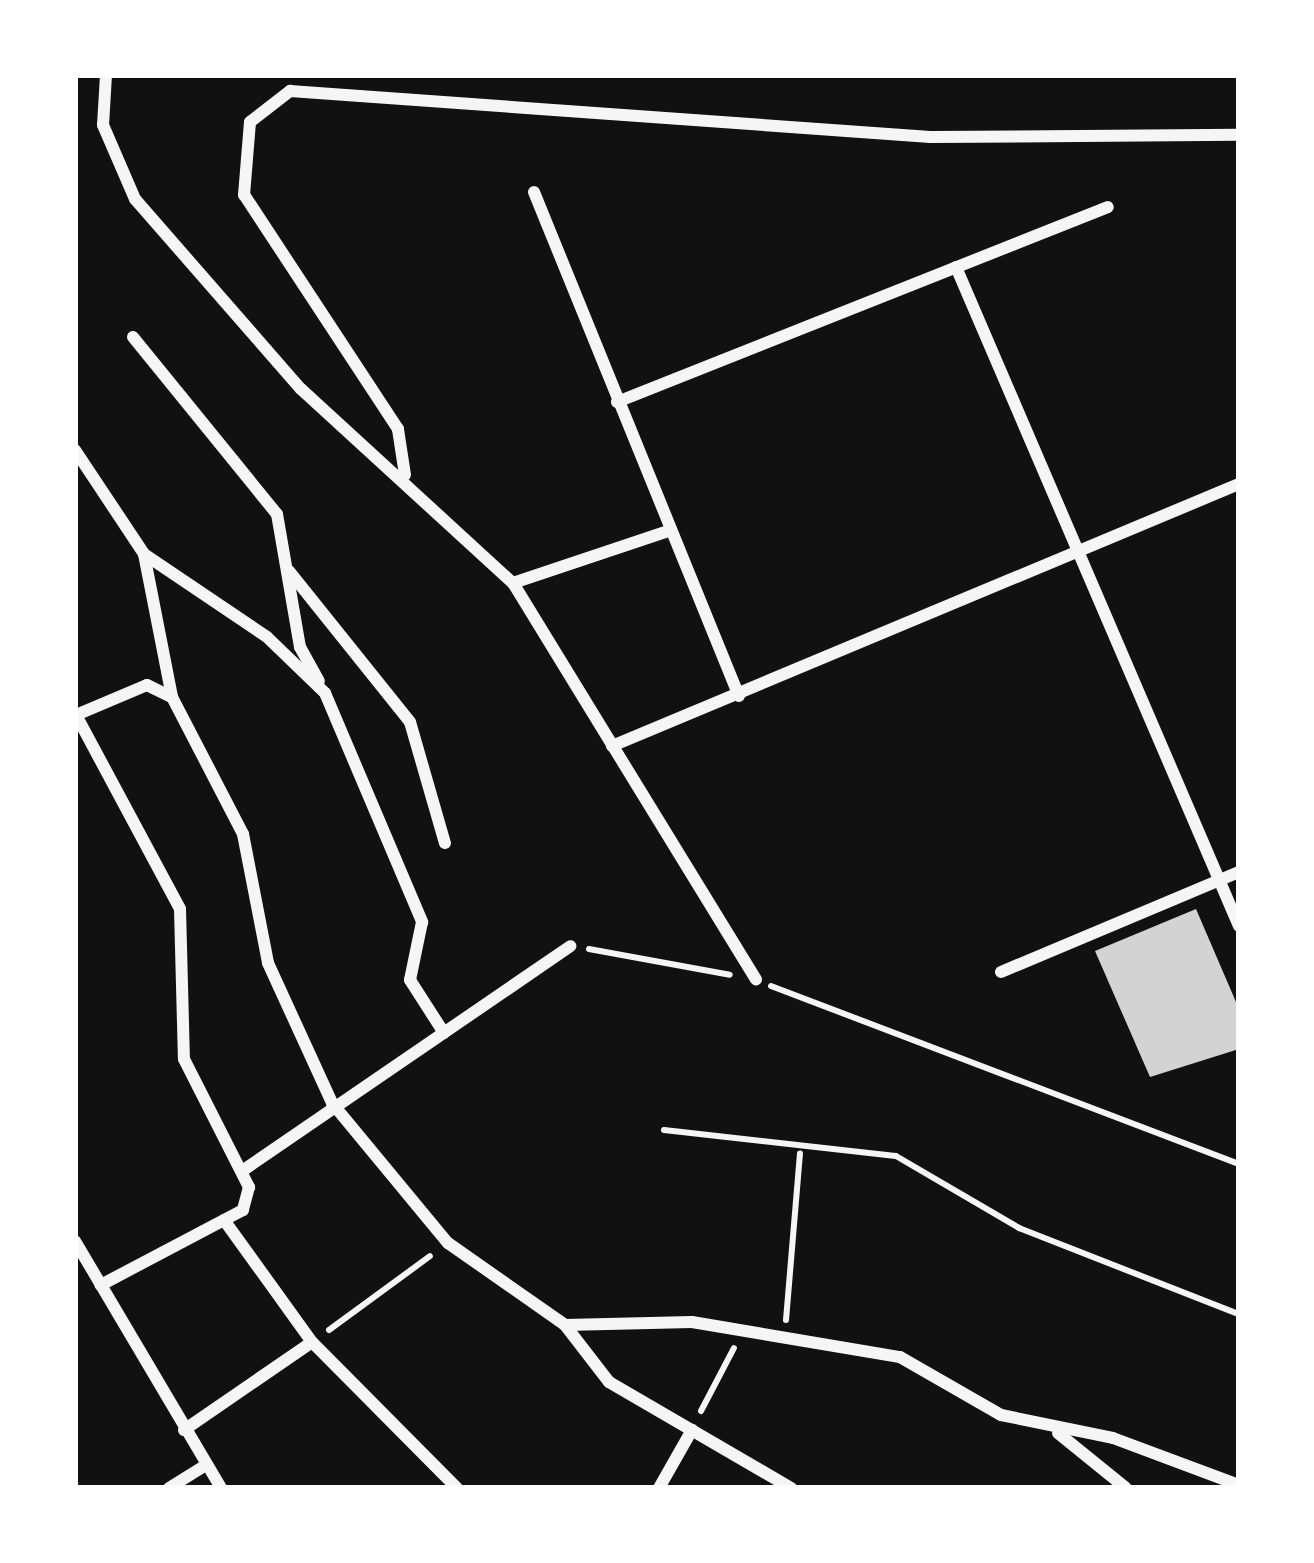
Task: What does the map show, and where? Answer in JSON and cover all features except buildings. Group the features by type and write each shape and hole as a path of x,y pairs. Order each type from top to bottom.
{"street":[{"path":"106,75 103,125 135,199 301,388 405,475 513,583 756,980"},
{"path":"405,475 398,429 244,195 250,122 290,91 930,137 1239,135"},
{"path":"534,192 668,531 739,696"},
{"path":"617,402 1108,207"},
{"path":"956,267 1239,926"},
{"path":"133,337 234,449 277,514 300,647 326,693 422,922 410,980 444,1033"},
{"path":"75,450 144,554 267,637 326,693"},
{"path":"612,746 1239,484"},
{"path":"513,583 668,531"},
{"path":"144,554 172,697 243,834 268,963 332,1103 448,1243 565,1325 609,1382 791,1488"},
{"path":"289,570 410,722 445,843"},
{"path":"101,1286 244,1210 242,1171 184,1059 180,909 76,714 147,685 172,697"},
{"path":"1001,972 1239,872"},
{"path":"242,1171 332,1103 570,946"},
{"path":"224,1220 312,1342 458,1488"},
{"path":"75,1241 80,1261 101,1286 221,1488"},
{"path":"565,1325 742,1331 900,1357 1058,1433 1126,1488"},
{"path":"184,1430 312,1342"},
{"path":"659,1488 692,1430"},
{"path":"1058,1433 1113,1438 1239,1485"},
{"path":"170,1488 206,1465"}],"path":[{"path":"570,946 756,980 1239,1164"},
{"path":"664,1130 800,1153 896,1156 1019,1228 1239,1314"},
{"path":"784,1336 800,1153"},
{"path":"312,1342 448,1243"},
{"path":"692,1430 742,1331"}]}
